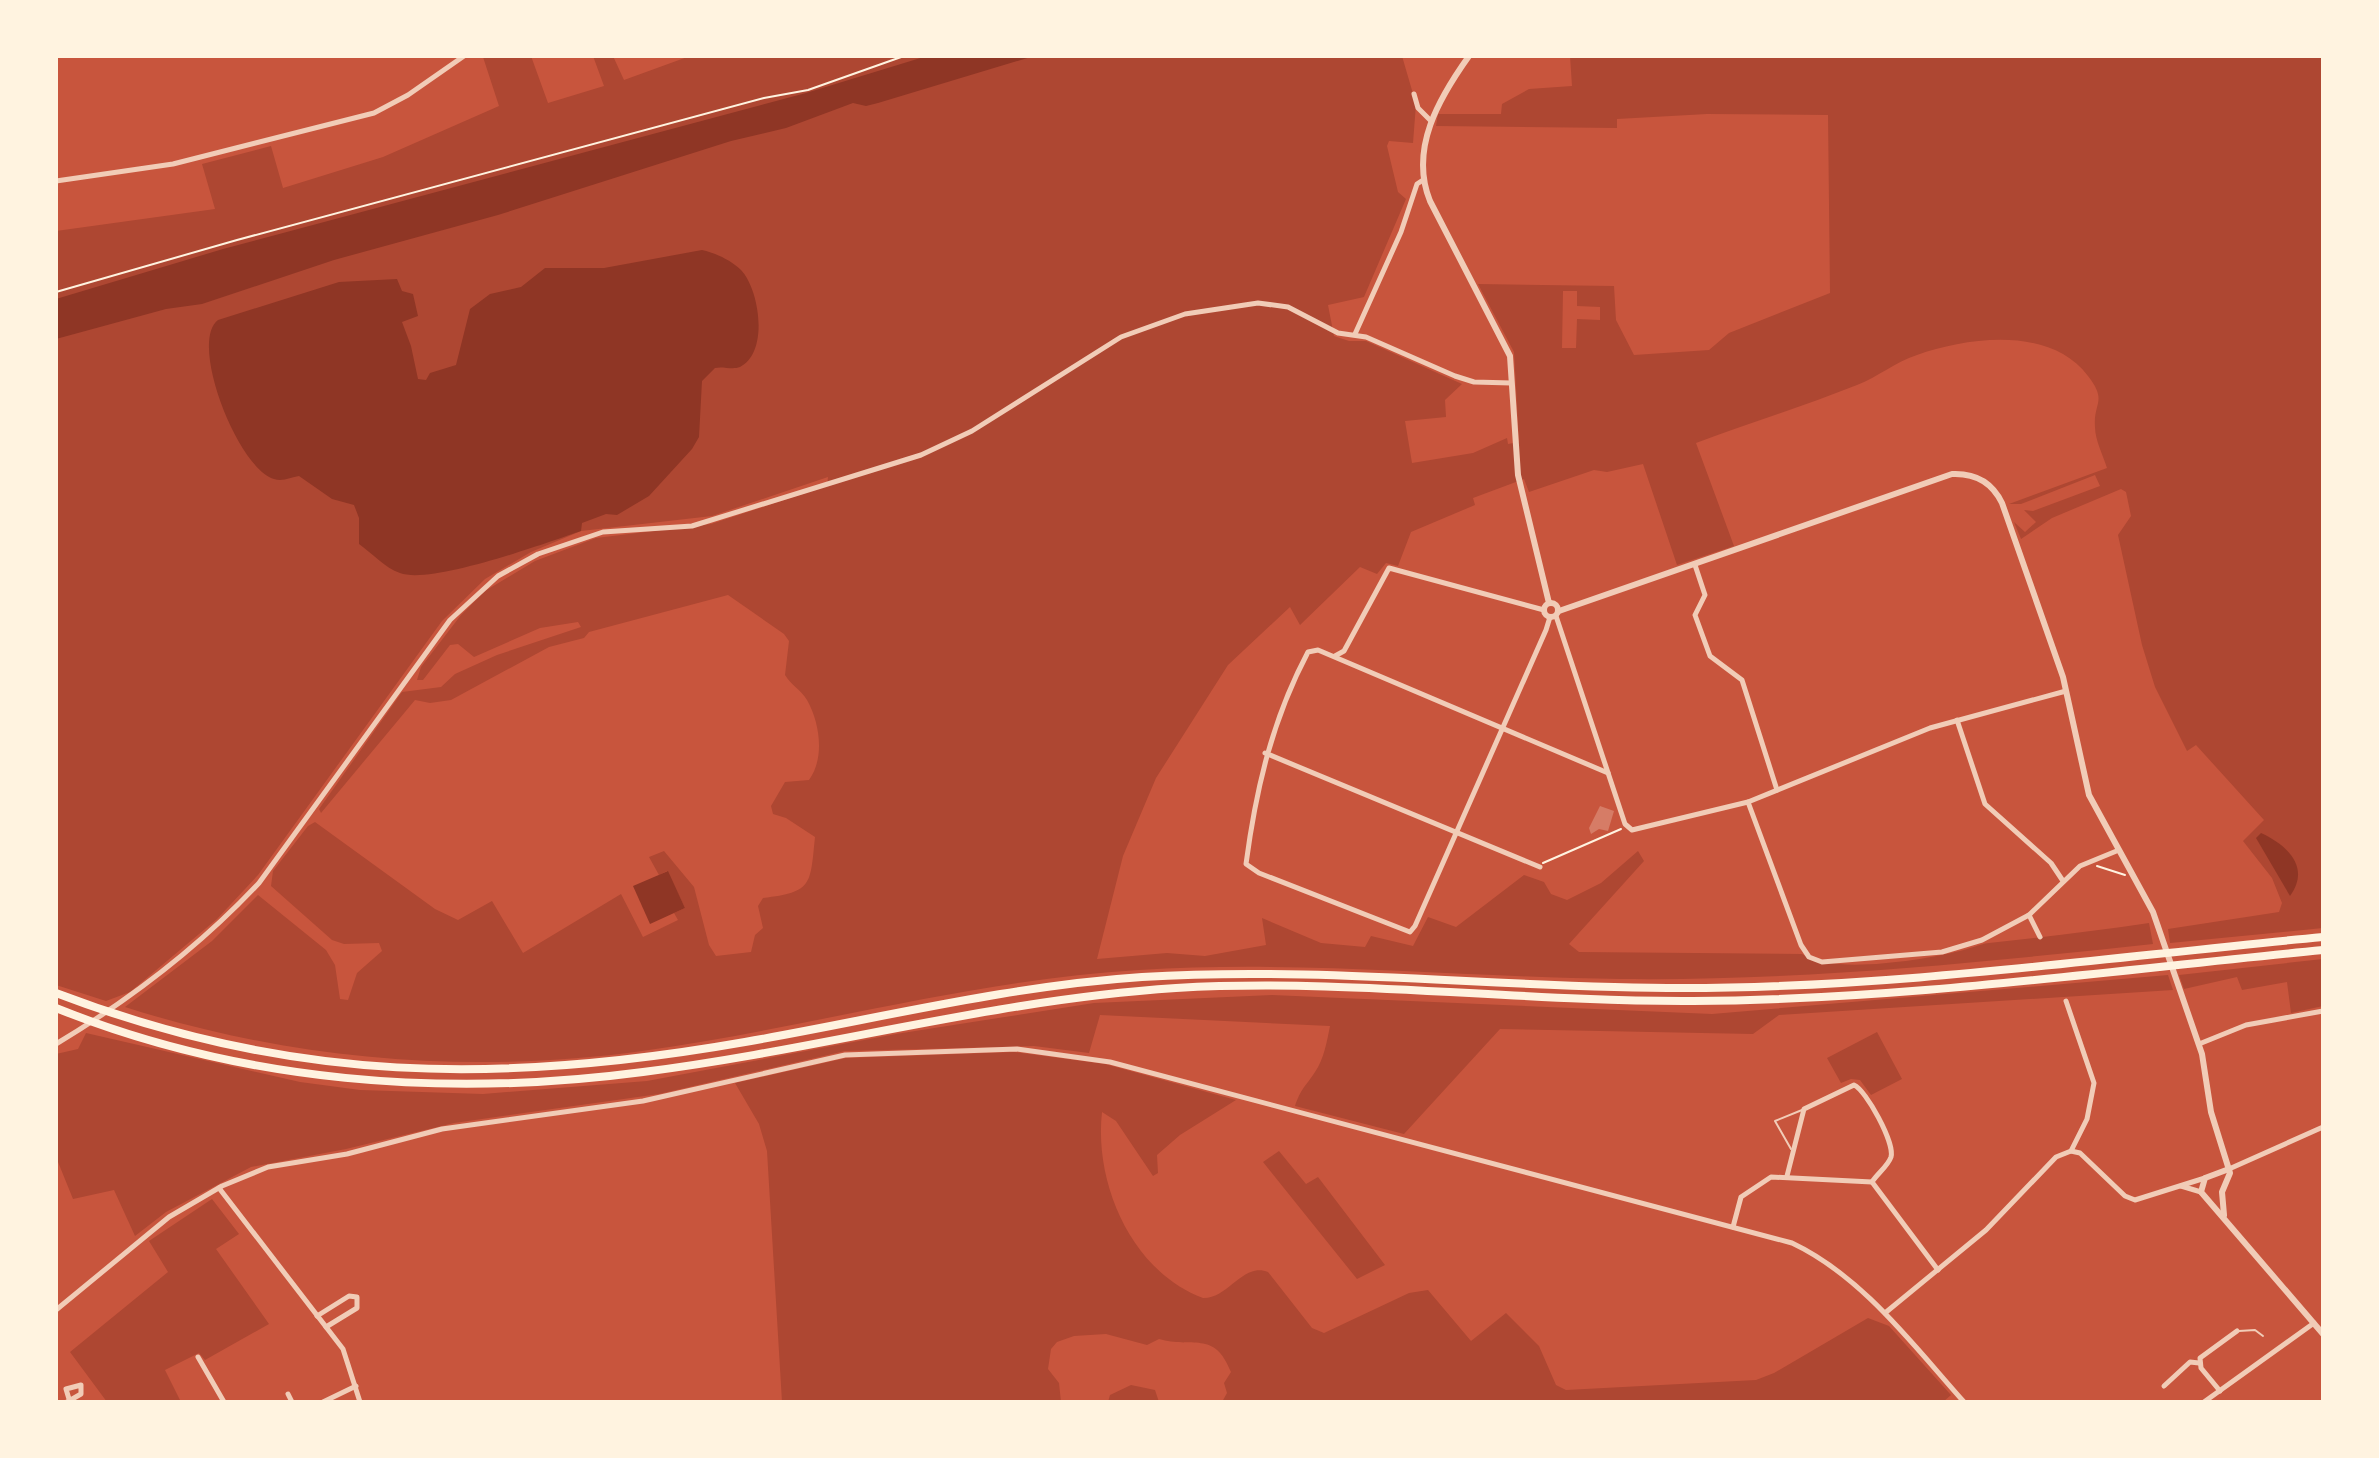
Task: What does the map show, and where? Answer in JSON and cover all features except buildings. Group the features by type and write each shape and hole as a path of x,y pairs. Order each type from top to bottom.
{"highway":[{"path":"56,993 119,1016 237,1048 365,1067 492,1072 642,1059 993,995 1127,978 1282,975 1548,985 1743,987 2323,937"},
{"path":"56,1008 106,1027 206,1055 278,1069 393,1082 492,1085 645,1072 959,1014 1093,994 1273,987 1621,1000 1777,1000 2323,950"}],"street":[{"path":"56,181 173,164 374,113 401,99 464,56"},
{"path":"1469,56 1431,121 1424,139 1423,180 1433,207 1508,352 1518,475 1546,607 1559,631 1625,824 1632,830 1642,830 1748,802 1957,720 2067,690"},
{"path":"1414,94 1418,108 1431,121"},
{"path":"1355,334 1401,232 1417,184 1423,180"},
{"path":"56,1044 123,1001 229,915 259,883 450,620 498,576 538,554 586,537 624,529 692,526 921,455 972,431 1121,337 1185,314 1248,304 1272,304 1305,314 1338,333 1355,334 1455,376 1488,383 1511,383"},
{"path":"1553,617 1952,474 1971,475 1990,485 2002,503 2067,690 2089,795 2153,912 2199,1044 2211,1112 2229,1169 2223,1189 2224,1215"},
{"path":"1695,565 1705,595 1695,615 1704,646 1710,656 1742,680 1777,790"},
{"path":"1335,656 1344,651 1389,568 1546,607 1555,604 1553,617 1502,727 1410,932 1259,873 1246,864 1265,753 1308,652 1318,650 1335,656 1502,727 1608,773"},
{"path":"1553,617 1559,631"},
{"path":"1957,720 1985,804 2051,863 2063,881"},
{"path":"1265,753 1540,867"},
{"path":"1748,802 1801,945 1816,960 1848,962 1942,952 1993,935 2029,915 2086,863 2119,850"},
{"path":"2029,915 2040,937"},
{"path":"2066,1001 2094,1083 2087,1119 2071,1151"},
{"path":"2199,1044 2246,1025 2323,1011"},
{"path":"56,1310 155,1227 219,1188 268,1167 328,1158 442,1129 643,1101 845,1055 1026,1050 1110,1062 1802,1248 1885,1313 1964,1402"},
{"path":"1787,1176 1791,1150 1804,1109 1849,1085 1864,1091 1891,1149 1889,1161 1872,1182"},
{"path":"1885,1313 1986,1230 2056,1157 2071,1151 2080,1153 2130,1198 2142,1199 2215,1177 2323,1127"},
{"path":"1733,1227 1744,1193 1771,1177 1872,1182 1938,1270"},
{"path":"2215,1177 2223,1189"},
{"path":"2201,1192 2205,1178"},
{"path":"2180,1186 2201,1192 2224,1215 2323,1334"},
{"path":"219,1188 348,1360 360,1402"},
{"path":"2208,1199 2215,1199 2223,1189"},
{"path":"317,1316 349,1296 357,1297 357,1308 326,1327"},
{"path":"2204,1402 2314,1323"},
{"path":"2199,1363 2207,1352 2237,1331"},
{"path":"198,1357 224,1402"},
{"path":"2164,1386 2190,1362 2199,1363 2220,1391"},
{"path":"323,1402 356,1386"},
{"path":"288,1394 292,1402"}],"lane":[{"path":"1791,1150 1775,1121 1804,1109"},
{"path":"2237,1331 2255,1330 2263,1336"}],"path":[{"path":"56,292 456,180 779,94 808,90 904,56"},
{"path":"1540,867 1543,862 1620,831 1625,824"},
{"path":"2086,863 2129,876 2132,872"}],"shaded area":[{"path":"531,56 548,103 604,86 593,56 613,56 624,80 690,56 1402,56 1416,104 1413,143 1389,141 1387,146 1398,192 1406,199 1364,297 1328,305 1334,336 1349,341 1366,341 1462,384 1445,400 1446,417 1405,421 1412,463 1473,453 1507,438 1508,444 1519,442 1514,352 1478,284 1614,286 1616,320 1634,355 1709,350 1729,333 1830,293 1828,115 1707,114 1617,119 1617,128 1436,126 1438,114 1501,114 1502,104 1529,89 1572,86 1570,56 2323,56 2323,928 2170,943 2168,929 2279,912 2282,903 2272,878 2243,841 2264,820 2196,745 2187,751 2155,687 2142,645 2118,535 2131,516 2126,492 2121,489 2052,518 2021,539 2014,522 2025,532 2036,522 2024,510 2033,511 2100,486 2095,475 2021,504 2009,504 2107,468 2095,432 2097,391 2088,376 2072,360 2053,349 2008,340 1960,344 1917,355 1857,385 1696,443 1734,546 1677,565 1643,464 1607,472 1594,470 1529,492 1524,479 1473,498 1475,505 1411,532 1398,566 1386,563 1377,574 1360,567 1300,625 1290,607 1228,665 1156,778 1123,856 1097,959 1167,953 1205,956 1266,945 1262,918 1321,943 1365,947 1371,936 1413,946 1428,917 1456,927 1524,875 1544,882 1551,894 1567,900 1601,883 1638,851 1644,861 1569,944 1579,952 1802,954 1834,964 1878,964 1944,955 1985,944 2149,923 2153,944 1821,974 1688,979 1561,978 1259,967 1139,970 1076,975 951,994 642,1051 512,1062 447,1062 316,1051 252,1040 125,1007 212,941 258,895 326,950 335,965 340,999 348,1000 357,973 382,951 379,943 344,944 332,940 271,886 273,871 308,826 315,822 435,909 458,920 492,901 523,953 621,894 643,937 678,920 674,913 685,908 667,871 659,875 649,857 664,851 694,887 709,945 716,956 751,952 755,935 763,928 758,906 763,898 792,893 800,889 810,876 815,837 786,818 773,814 771,806 785,782 809,780 817,761 819,740 807,700 785,675 789,641 784,634 728,595 589,632 584,638 549,647 451,700 430,703 415,700 321,813 319,809 402,692 441,687 455,674 497,655 581,627 578,622 540,628 474,657 458,644 450,645 423,680 417,680 421,667 461,615 485,591 535,561 596,538 711,524 827,486 828,477 712,516 581,531 531,552 485,579 442,621 258,875 217,919 130,992 106,1001 56,985 56,231 215,209 202,164 271,146 283,188 383,157 499,106 483,57","holes":["1563,291 1577,291 1577,306 1600,307 1600,320 1577,319 1576,348 1562,348"]},
{"path":"927,56 1034,56 878,103 866,106 853,103 786,128 731,141 498,215 334,260 202,304 166,309 56,339 56,299 223,249 806,93"},
{"path":"702,250 733,263 748,279 757,306 758,335 749,360 737,368 715,368 702,381 699,437 692,449 649,496 617,515 606,514 582,523 581,531 489,561 415,575 389,568 359,544 359,518 354,505 332,499 299,476 277,480 260,471 233,431 213,378 210,333 218,320 339,282 397,279 402,291 413,294 418,316 402,322 418,379 426,380 430,373 456,365 470,309 490,294 521,287 545,268 604,268"},
{"path":"2261,833 2287,851 2297,866 2296,885 2290,896 2256,838"},
{"path":"668,871 685,908 650,924 633,886"},
{"path":"2323,959 2323,1006 2291,1013 2287,982 2242,990 2237,977 2184,989 2179,975"},
{"path":"2168,975 2173,990 1779,1015 1753,1034 1500,1029 1404,1134 1295,1106 1321,1061 1330,1026 1100,1015 1089,1053 1034,1046 845,1051 659,1094 454,1123 346,1149 251,1167 166,1212 135,1236 114,1190 73,1199 56,1157 56,1054 78,1049 86,1033 300,1082 360,1090 483,1094 647,1081 896,1034 1094,1003 1272,995 1712,1014"},
{"path":"1877,1032 1902,1079 1871,1095 1860,1080 1841,1083 1827,1058"},
{"path":"1014,1052 1105,1064 1236,1100 1180,1135 1157,1155 1158,1173 1153,1176 1116,1121 1102,1112 1104,1167 1122,1222 1156,1268 1178,1285 1203,1298 1220,1293 1251,1272 1268,1272 1312,1328 1324,1333 1409,1293 1428,1290 1471,1341 1506,1313 1539,1346 1556,1385 1566,1390 1756,1380 1774,1373 1868,1318 1889,1326 1951,1395 1943,1402 1222,1402 1227,1393 1224,1383 1231,1372 1217,1350 1209,1345 1159,1339 1147,1345 1106,1334 1074,1336 1057,1342 1051,1349 1048,1369 1059,1383 1061,1402 782,1402 767,1151 759,1124 735,1083 846,1058"},
{"path":"1279,1151 1306,1184 1318,1177 1385,1265 1357,1279 1263,1162"},
{"path":"212,1199 239,1234 216,1249 269,1324 205,1360 199,1353 165,1370 181,1402 107,1402 70,1352 168,1272 149,1241"},
{"path":"1131,1385 1155,1390 1159,1402 1108,1402 1110,1395"}]}
